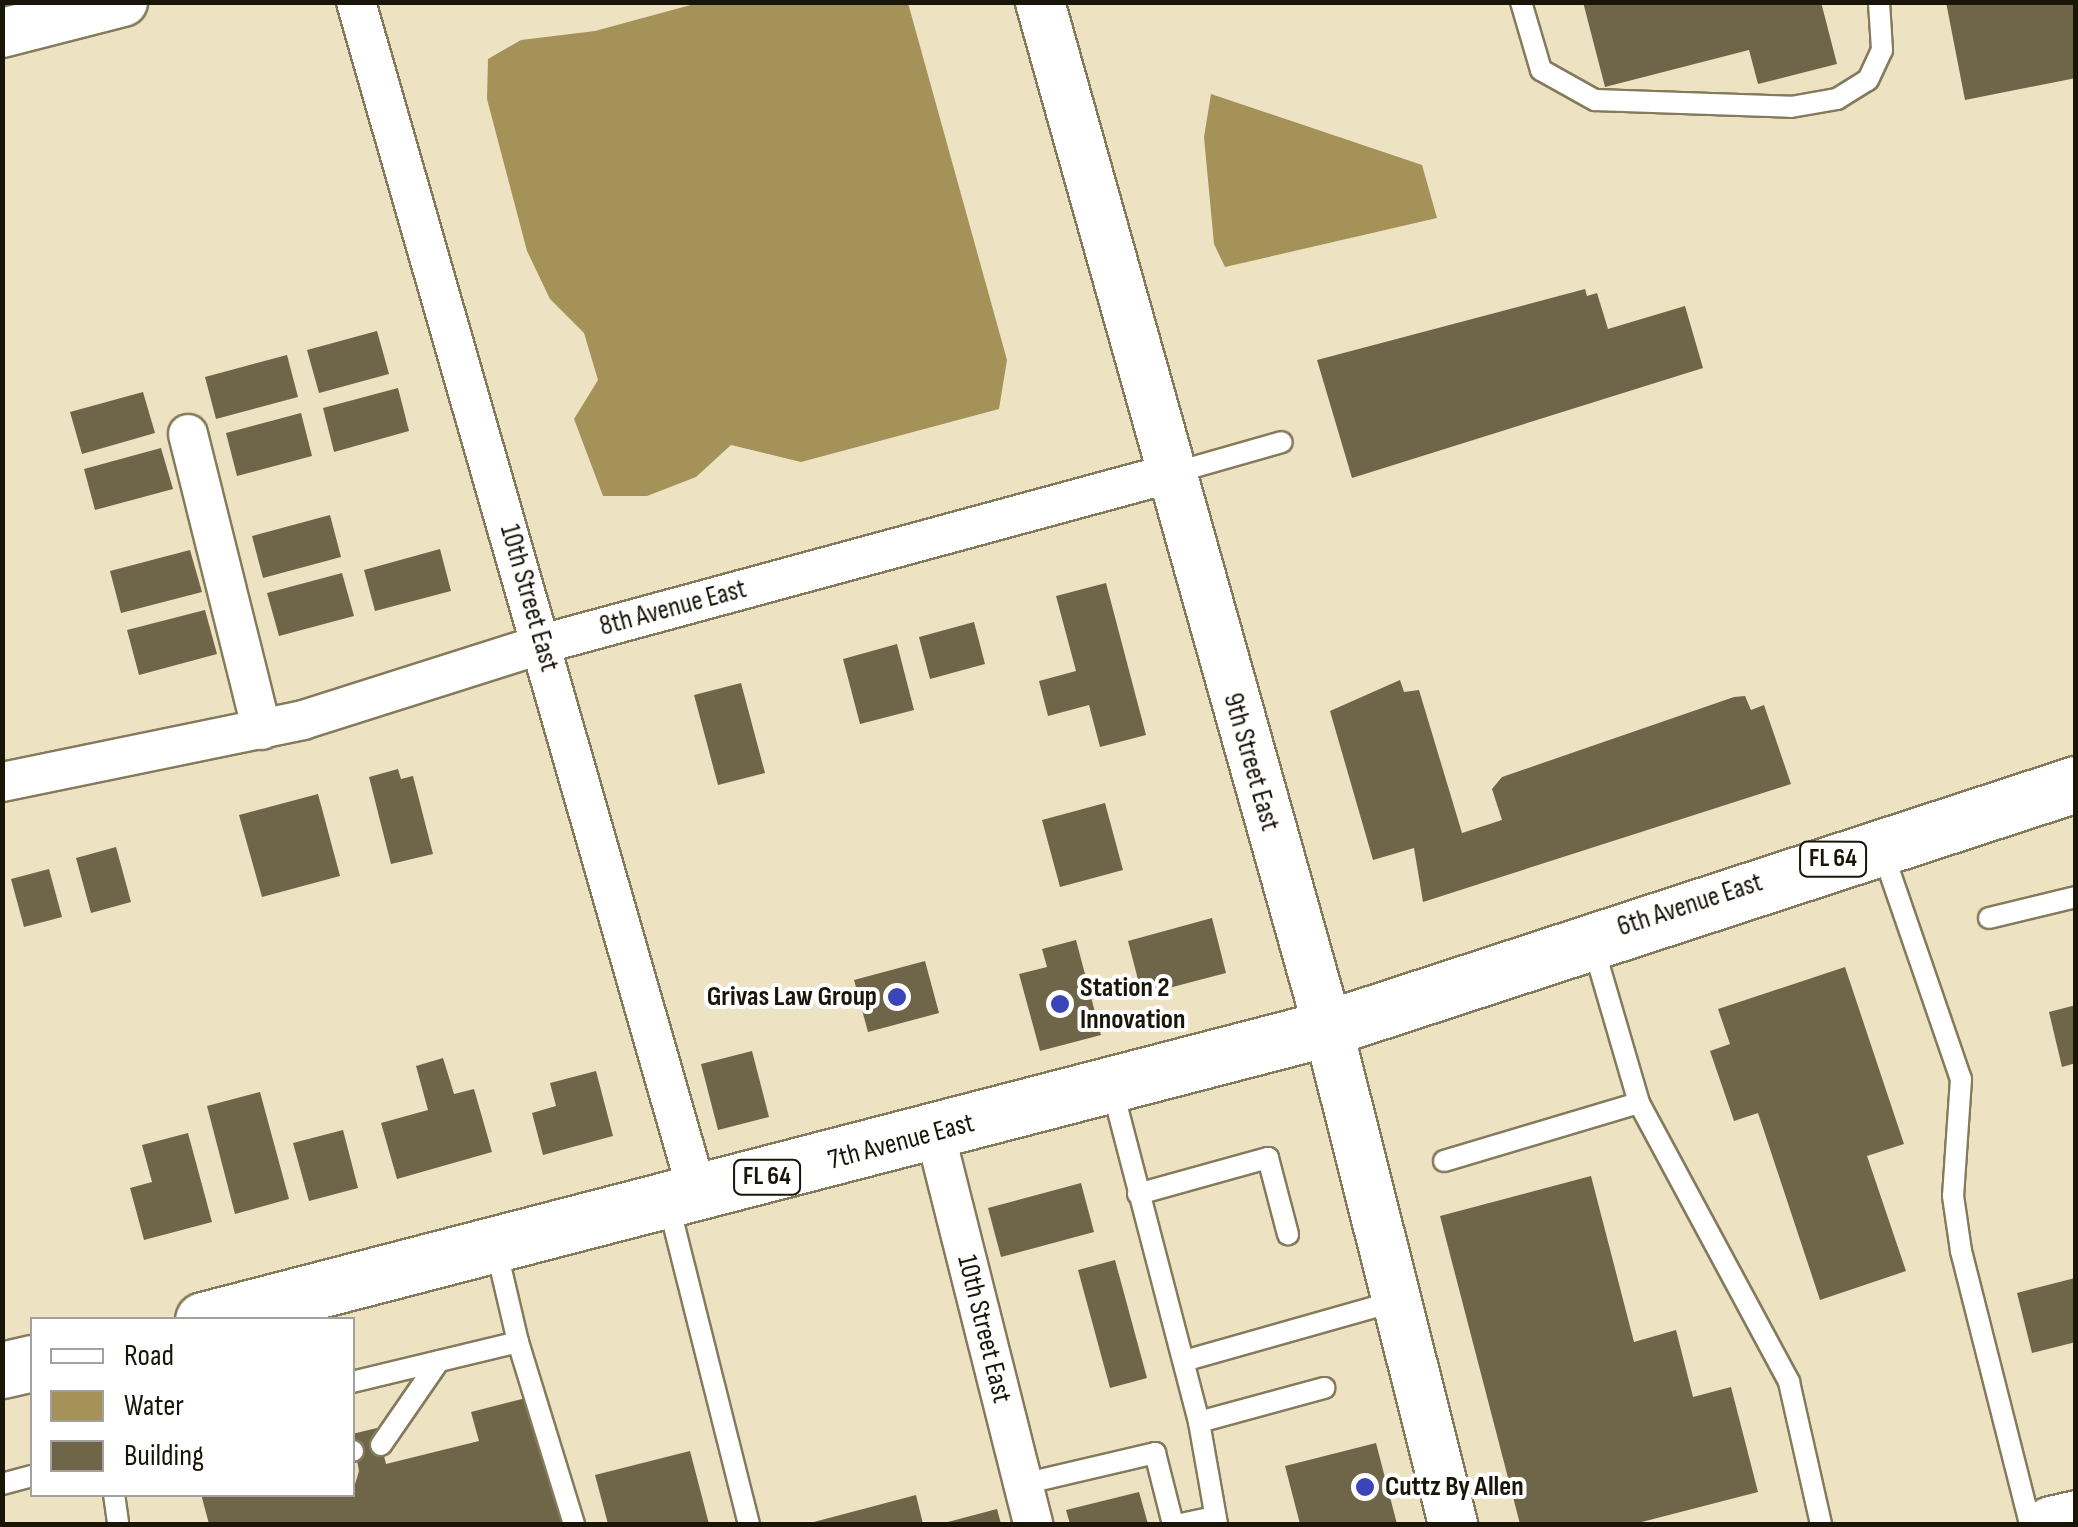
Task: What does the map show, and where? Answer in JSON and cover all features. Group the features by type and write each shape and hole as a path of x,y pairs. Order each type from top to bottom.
{"main road":[{"name":"6th Avenue East","path":"1591,937 2076,784"},
{"name":"7th Avenue East","path":"223,1317 1328,1028 1591,937"},
{"path":"2,1370 30,1363"},
{"path":"2052,1524 2076,1518"}],"street":[{"path":"2,33 123,2"},
{"name":"10th Street East","path":"356,2 542,644 683,1198"},
{"name":"9th Street East","path":"1040,2 1168,474 1328,1028 1453,1524"},
{"path":"188,434 262,730"},
{"name":"8th Avenue East","path":"2,782 262,730 542,644 1168,474"},
{"name":"10th Street East","path":"935,1133 1034,1524"}],"lane":[{"path":"1521,2 1541,70 1595,100 1791,107 1837,99 1868,80 1882,50 1880,2"},
{"path":"1168,474 1282,442"},
{"path":"1880,843 1961,1079 1953,1196 1961,1250 2030,1524"},
{"path":"1989,918 2076,897"},
{"path":"1591,937 1639,1103 1789,1382 1821,1524"},
{"path":"1112,1086 1199,1422 1216,1521 1181,1524"},
{"path":"1444,1161 1639,1103"},
{"path":"1138,1194 1268,1158 1288,1234"},
{"path":"683,1198 749,1524"},
{"path":"496,1246 518,1342 574,1524"},
{"path":"1184,1361 1396,1301"},
{"path":"355,1381 518,1342"},
{"path":"381,1445 439,1361"},
{"path":"1199,1422 1324,1388"},
{"path":"1023,1484 1155,1453 1173,1524"},
{"path":"2,1484 30,1477"},
{"path":"114,1497 118,1524"}],"water":[{"path":"698,3 908,3 1007,360 999,409 801,462 731,445 696,477 647,496 603,496 574,419 598,380 584,333 550,299 527,251 487,99 488,59 521,40 595,31"},
{"path":"1211,94 1422,165 1437,218 1225,267 1214,244 1204,137"}],"building":[{"path":"1583,2 1821,2 1837,64 1758,84 1749,50 1605,87"},
{"path":"1946,2 2076,2 2076,78 1965,100"},
{"path":"1585,289 1587,296 1597,293 1608,329 1685,306 1703,368 1352,478 1317,360"},
{"path":"377,331 389,374 319,393 307,350"},
{"path":"287,355 298,397 216,419 205,377"},
{"path":"398,388 409,431 334,452 323,408"},
{"path":"143,392 155,433 82,454 70,412"},
{"path":"301,413 312,456 237,476 226,433"},
{"path":"161,448 173,489 95,510 84,469"},
{"path":"330,515 341,557 263,578 252,536"},
{"path":"440,549 451,591 375,611 364,570"},
{"path":"190,550 202,592 121,613 110,571"},
{"path":"342,573 354,616 279,636 267,593"},
{"path":"1106,583 1146,735 1100,747 1089,705 1048,716 1039,681 1076,671 1056,596"},
{"path":"205,610 217,654 139,675 127,630"},
{"path":"974,622 985,664 930,679 919,637"},
{"path":"897,644 914,710 860,724 843,659"},
{"path":"1400,680 1404,692 1419,690 1462,833 1502,820 1492,789 1502,777 1734,697 1745,696 1751,710 1764,705 1791,784 1423,902 1414,848 1373,860 1330,711"},
{"path":"741,683 765,773 718,785 694,695"},
{"path":"398,769 401,779 413,776 433,854 391,864 369,777"},
{"path":"318,794 340,876 262,897 239,815"},
{"path":"1105,803 1123,870 1060,887 1042,820"},
{"path":"116,847 131,902 91,913 76,858"},
{"path":"49,869 62,917 24,927 11,879"},
{"path":"1212,918 1226,973 1142,995 1128,941"},
{"name":"Station 2 Innovation","path":"1076,940 1101,1035 1040,1051 1019,974 1047,967 1042,949"},
{"name":"Grivas Law Group","path":"925,961 939,1013 868,1032 854,980"},
{"path":"1845,967 1904,1144 1867,1156 1906,1271 1820,1300 1758,1113 1734,1121 1710,1051 1730,1044 1718,1009"},
{"path":"2076,1005 2076,1063 2062,1067 2049,1012"},
{"path":"752,1051 769,1117 718,1130 701,1064"},
{"path":"443,1058 454,1094 474,1089 492,1152 397,1179 381,1123 428,1110 416,1066"},
{"path":"596,1071 613,1136 543,1155 532,1113 556,1106 550,1083"},
{"path":"260,1092 289,1199 235,1214 207,1106"},
{"path":"343,1130 358,1188 309,1201 293,1143"},
{"path":"188,1133 212,1222 144,1240 130,1188 152,1182 142,1145"},
{"path":"1591,1176 1634,1342 1676,1330 1693,1397 1731,1387 1758,1492 1634,1524 1520,1524 1440,1216"},
{"path":"1081,1183 1094,1232 1001,1257 988,1208"},
{"path":"1115,1260 1147,1378 1110,1388 1078,1270"},
{"path":"2075,1278 2076,1342 2032,1353 2017,1293"},
{"path":"530,1397 563,1524 209,1524 202,1497 355,1497 359,1471 355,1433 377,1428 386,1464 479,1441 471,1412"},
{"path":"1376,1443 1397,1524 1300,1524 1285,1466"},
{"path":"690,1451 709,1524 608,1524 595,1475"},
{"path":"1139,1492 1148,1524 1070,1524 1066,1510"},
{"path":"916,1495 923,1524 810,1524 810,1523"},
{"path":"997,1509 1001,1524 944,1524 944,1523"}],"place":[{"name":"Grivas Law Group","path":"897,997"},
{"name":"Station 2 Innovation","path":"1060,1004"},
{"name":"Cuttz By Allen","path":"1365,1487"}]}
